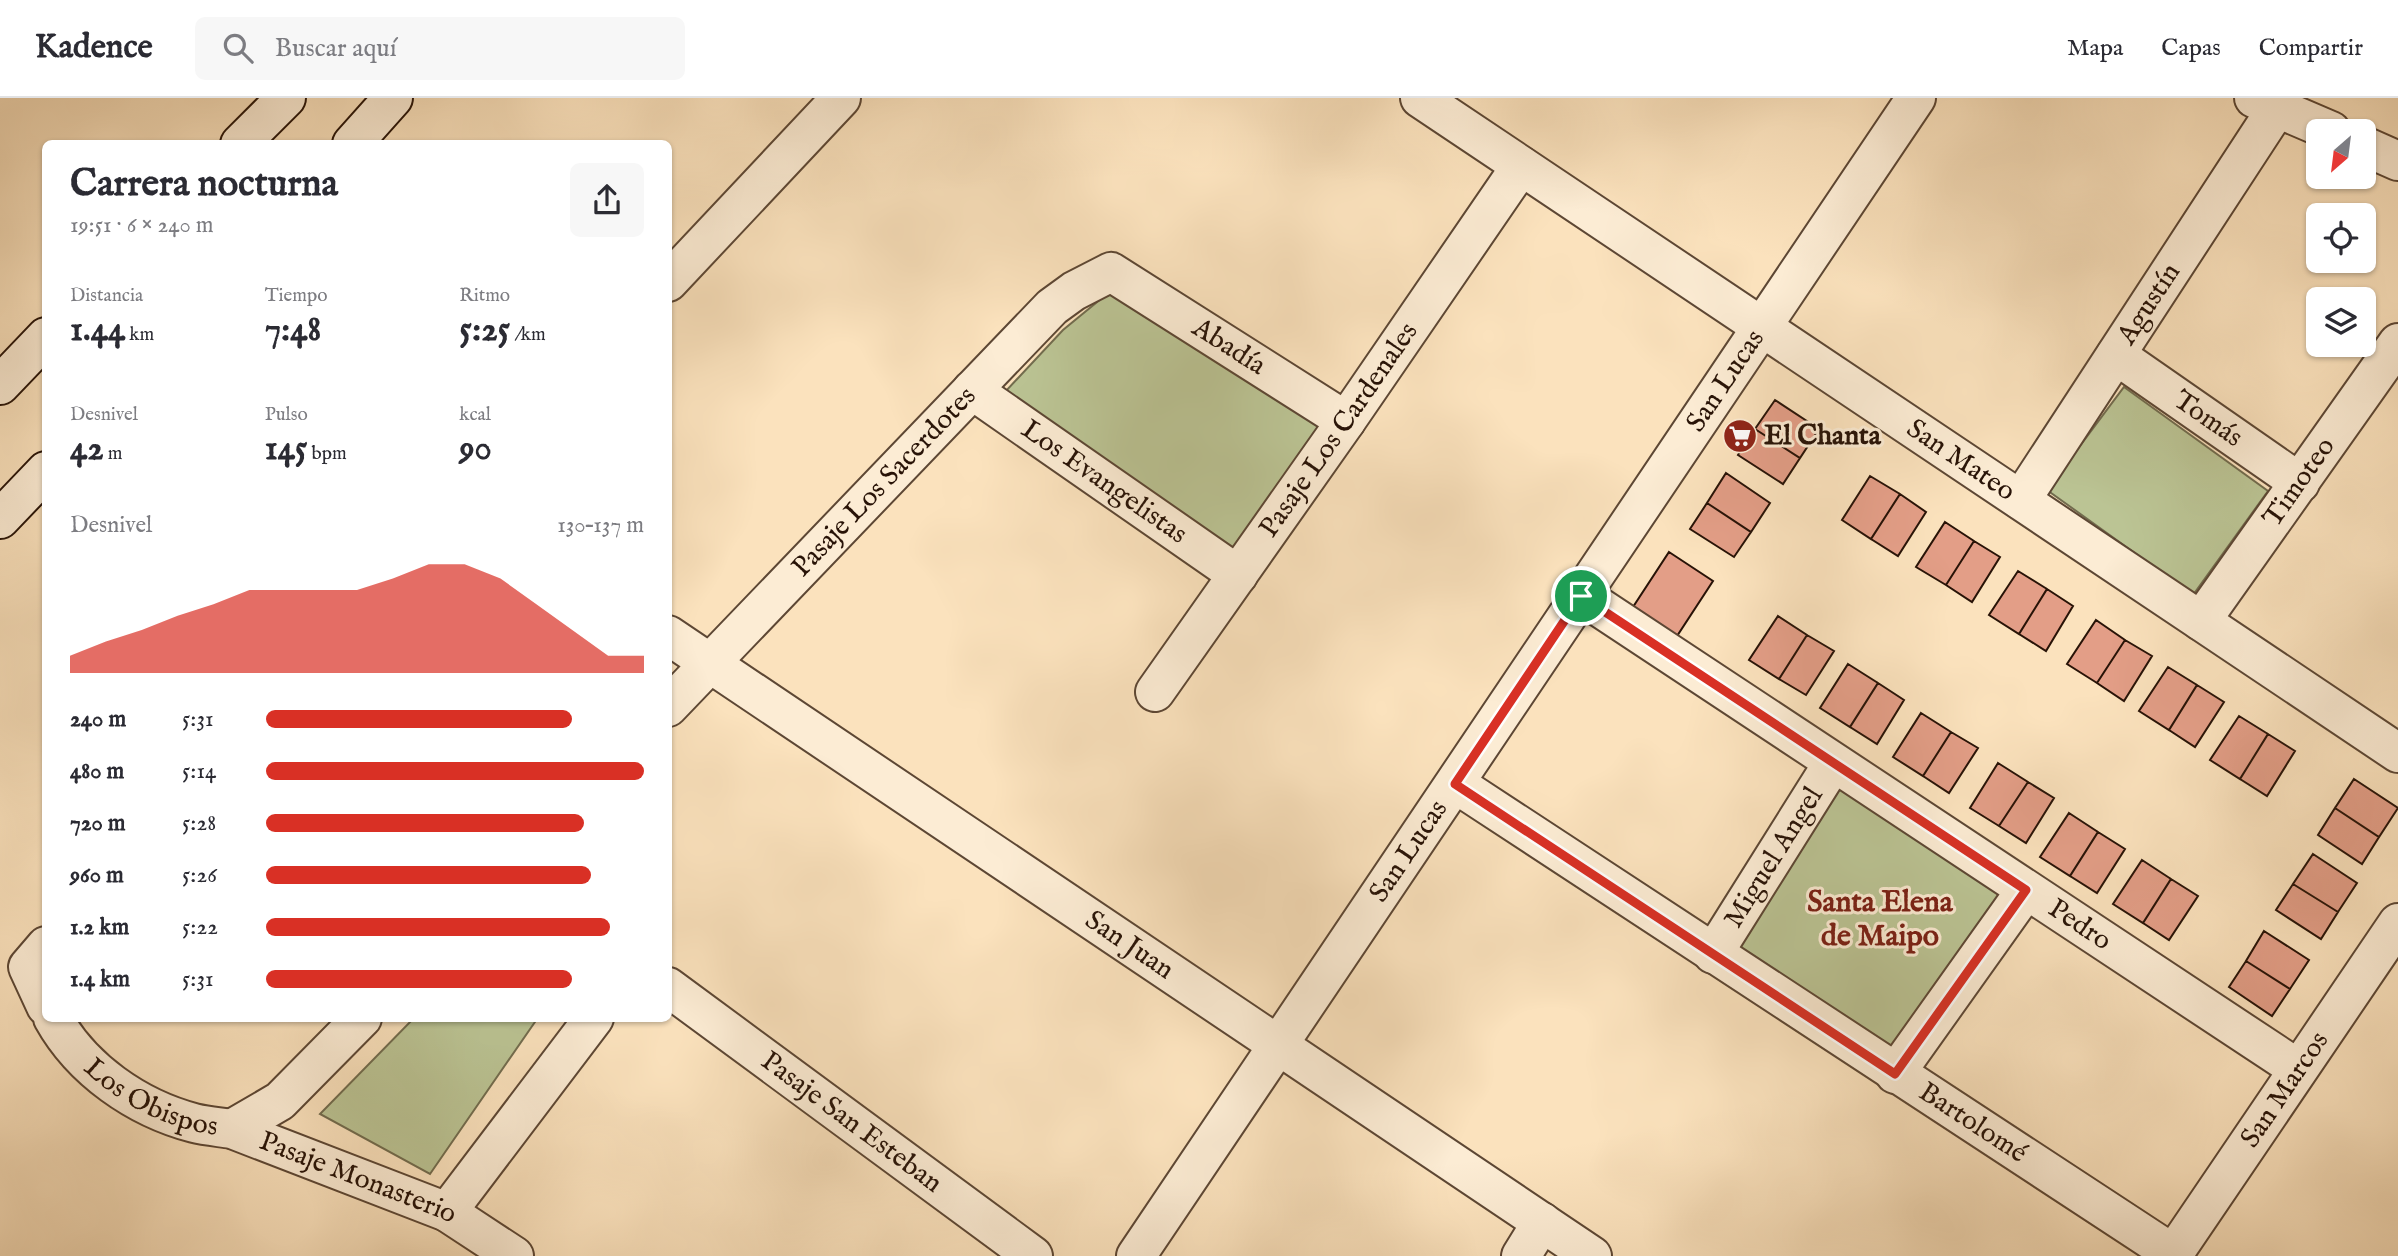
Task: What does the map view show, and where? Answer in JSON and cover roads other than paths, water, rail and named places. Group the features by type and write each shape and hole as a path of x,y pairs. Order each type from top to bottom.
{"street":[{"path":"244,140 286,98"},
{"path":"356,140 393,98"},
{"path":"672,278 841,98"},
{"name":"San Mateo","path":"1420,98 2398,753"},
{"name":"San Lucas","path":"1136,1256 1916,98"},
{"path":"2266,103 2306,120"},
{"name":"Agustín","path":"2021,500 2116,355 2266,103"},
{"path":"2376,151 2398,161"},
{"name":"Pasaje Los Cardenales","path":"1155,692 1521,166"},
{"name":"Abadía","path":"1111,272 1346,421"},
{"name":"Pasaje Los Sacerdotes","path":"672,703 1052,307 1074,291 1111,272"},
{"path":"0,385 42,341"},
{"name":"Timoteo","path":"2201,621 2398,343"},
{"name":"Tomás","path":"2116,355 2300,483"},
{"name":"Los Evangelistas","path":"972,390 1238,575"},
{"path":"0,519 42,475"},
{"name":"Pedro","path":"1581,596 2298,1069"},
{"name":"San Juan","path":"672,638 1592,1256"},
{"name":"Miguel Angel","path":"1713,954 1833,763"},
{"name":"Bartolomé","path":"1455,784 2172,1255"},
{"path":"1895,1074 2026,890"},
{"name":"San Marcos","path":"2172,1255 2398,922"},
{"path":"37,957 42,984"},
{"name":"Pasaje San Esteban","path":"672,990 1033,1256"},
{"name":"Los Obispos","path":"56,1022 81,1055 125,1093 159,1111 194,1123 232,1129"},
{"path":"232,1129 280,1101 358,1022"},
{"path":"447,1212 591,1022"},
{"name":"Pasaje Monasterio","path":"232,1129 447,1212 514,1256"},
{"path":"1521,1256 1542,1222"}],"place":[{"name":"El Chanta","path":"1740,436"}],"district":[{"name":"Santa Elena de Maipo","path":"1880,920"}]}
